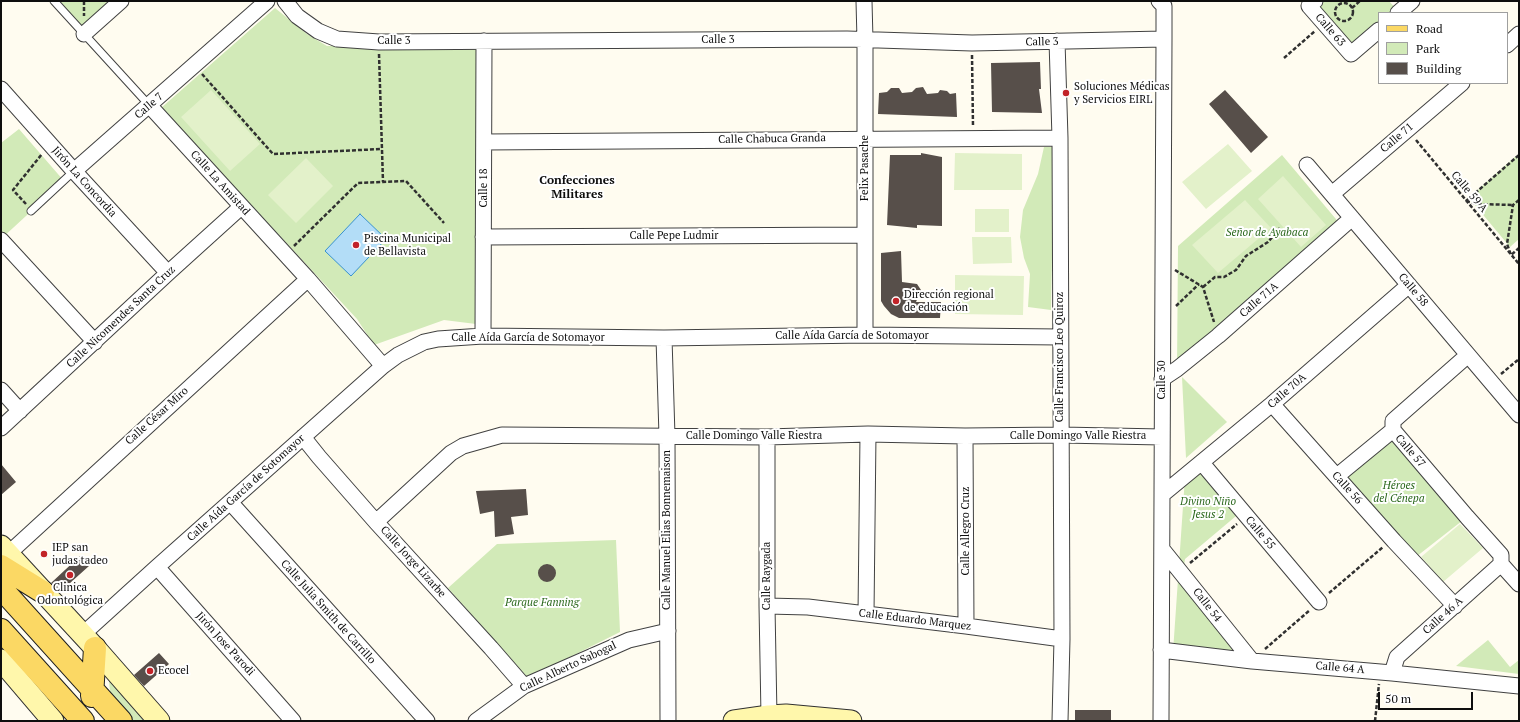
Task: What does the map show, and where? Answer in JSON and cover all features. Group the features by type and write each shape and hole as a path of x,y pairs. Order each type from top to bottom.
{"main road":[{"path":"3,555 43,592"},
{"path":"1,588 118,717"},
{"path":"1,630 6,659 76,713 79,709 86,706 91,699 93,688 88,642"},
{"path":"91,721 93,715 100,710 108,710 118,717"}],"street":[{"path":"84,34 121,1"},
{"name":"Calle 7","path":"74,172 267,1"},
{"name":"Calle 3","path":"285,1 297,16 318,31 331,37 337,39 379,42 865,40 972,43 1164,39"},
{"name":"Felix Pasache","path":"864,1 865,335"},
{"path":"1399,12 1412,1"},
{"name":"Calle 30","path":"1162,721 1164,3"},
{"name":"Calle 63","path":"1312,4 1329,19 1351,54 1378,31"},
{"path":"1508,44 1519,34"},
{"name":"Calle 18","path":"483,336 484,41"},
{"name":"Calle Francisco Leo Quiroz","path":"1058,41 1060,138 1062,640 1060,721"},
{"name":"Calle 71","path":"1332,194 1461,84"},
{"name":"Jirón La Concordia","path":"1,89 74,172 168,273"},
{"name":"Calle La Amistad","path":"149,105 308,279 383,366"},
{"name":"Calle Chabuca Granda","path":"484,142 865,138 1060,138"},
{"name":"Calle 58","path":"1307,165 1519,415"},
{"name":"Calle Nicomendes Santa Cruz","path":"1,428 241,207"},
{"name":"Calle 71A","path":"1162,379 1177,369 1218,336 1352,218"},
{"name":"Calle Pepe Ludmir","path":"483,237 864,235"},
{"path":"1,240 95,342"},
{"name":"Calle César Miro","path":"3,555 308,279"},
{"name":"Calle 70A","path":"1163,494 1272,404 1409,285"},
{"name":"Calle Aída García de Sotomayor","path":"88,642 157,567 383,366 398,355 424,342 438,339 483,336 664,338 865,335 1060,337"},
{"name":"Calle Manuel Elias Bonnemaison","path":"664,338 667,436 668,721"},
{"path":"1393,430 1393,421 1468,355"},
{"path":"1,390 20,411"},
{"name":"Calle 56","path":"1272,404 1394,541 1455,606"},
{"name":"Calle 57","path":"1337,476 1393,430 1501,555 1501,564 1519,584"},
{"path":"866,614 868,434"},
{"name":"Calle Domingo Valle Riestra","path":"376,522 451,453 463,446 483,439 502,435 767,437 868,434 1162,437"},
{"name":"Calle Allegro Cruz","path":"965,436 966,626"},
{"name":"Calle Jorge Lizarbe","path":"303,437 376,522 524,686"},
{"name":"Calle Raygada","path":"767,437 767,606 769,716"},
{"name":"Calle 55","path":"1202,463 1319,602"},
{"name":"Calle Julia Smith de Carrillo","path":"230,502 427,721"},
{"name":"Calle 54","path":"1162,549 1252,661"},
{"name":"Calle 46 A","path":"1386,672 1397,658 1501,564"},
{"name":"Jirón Jose Parodi","path":"157,567 293,721"},
{"path":"43,592 159,721"},
{"name":"Calle Eduardo Marquez","path":"767,606 808,607 966,626 1062,640"},
{"name":"Calle Alberto Sabogal","path":"476,721 524,686 622,642 668,631"},
{"name":"Calle 64 A","path":"1161,650 1252,661 1386,672 1519,686"},
{"path":"6,659 53,721"},
{"path":"734,721 786,715 851,721"}],"lane":[{"name":"Calle La Amistad","path":"54,1 149,105"},
{"name":"Calle 7","path":"31,211 74,172"}],"path":[{"path":"1352,8 1360,1"},
{"path":"1284,58 1329,19 1339,4 1348,4 1352,8 1353,14 1347,21 1340,21 1336,17 1329,19"},
{"path":"379,42 383,182"},
{"path":"972,43 973,139"},
{"path":"195,66 273,154 382,149"},
{"name":"Calle 59 A","path":"1407,130 1519,264"},
{"path":"31,211 13,190 50,144"},
{"path":"1466,201 1519,155"},
{"path":"285,255 358,183 406,181 444,223"},
{"path":"1466,201 1478,204 1513,205 1519,200"},
{"path":"1513,205 1507,244 1511,255 1519,248"},
{"path":"1203,287 1215,277 1224,277 1236,270 1246,256 1268,242 1280,228"},
{"path":"1163,263 1203,287 1218,336"},
{"path":"1163,318 1199,284"},
{"path":"1491,382 1519,359"},
{"path":"1180,571 1246,516"},
{"path":"1375,721 1386,672"}],"green space":[{"path":"54,1 121,1 83,34"},
{"path":"1314,1 1389,1 1398,11 1378,12 1378,29 1353,52"},
{"path":"275,8 307,34 327,46 478,46 476,324 444,320 374,345 357,319 161,108"},
{"path":"211,90 260,144 230,171 181,117"},
{"path":"19,129 64,181 1,239 1,143"},
{"path":"1228,144 1252,171 1206,209 1182,182"},
{"path":"1044,147 1054,147 1051,310 1028,307 1030,274 1024,258 1020,237 1023,210 1038,174"},
{"path":"955,153 1022,154 1022,190 954,190"},
{"name":"Señor de Ayabaca","path":"1282,155 1346,231 1177,369 1178,246"},
{"path":"1516,156 1519,160 1519,239 1510,247 1469,198"},
{"path":"306,158 333,186 296,223 268,195"},
{"path":"1283,176 1326,225 1301,247 1258,199"},
{"path":"1245,200 1271,228 1218,273 1192,245"},
{"path":"975,209 1009,209 1009,232 975,232"},
{"path":"972,237 1011,237 1012,263 973,264"},
{"path":"955,275 1024,276 1023,315 955,314"},
{"path":"1182,377 1227,422 1186,458"},
{"name":"Héroes del Cénepa","path":"1393,430 1467,517 1412,560 1337,476"},
{"name":"Divino Niño Jesus 2","path":"1207,468 1242,511 1185,559 1183,574 1243,651 1173,652 1185,477"},
{"path":"1460,524 1483,548 1443,582 1421,557"},
{"name":"Parque Fanning","path":"616,540 620,632 528,678 448,588 497,544"},
{"path":"1488,640 1510,667 1519,660 1519,674 1456,666"},
{"path":"108,673 151,721 131,721 111,699"}],"water":[{"name":"Piscina Municipal de Bellavista","path":"360,214 386,239 351,276 325,251"}],"building":[{"path":"1040,62 1041,89 1039,89 1042,113 992,112 991,63"},
{"path":"923,87 927,94 938,93 940,90 947,91 950,94 956,93 957,117 878,114 879,93 887,92 891,88 899,88 902,93 912,92 916,88"},
{"path":"1225,90 1268,137 1251,153 1209,104"},
{"path":"921,153 942,157 942,226 917,225 917,228 887,225 890,155 921,155"},
{"path":"901,251 902,282 917,284 921,290 916,302 941,302 940,318 899,318 891,314 881,301 881,253"},
{"path":"1,464 16,482 1,495"},
{"path":"526,489 528,515 511,517 514,534 495,537 494,511 480,514 476,491"},
{"name":"Clinica Odontológica","path":"80,556 89,566 60,592 51,583"},
{"path":"547,564 553,567 556,573 553,579 547,582 541,579 538,573 541,567"},
{"path":"159,653 169,664 144,686 134,675"},
{"path":"1075,710 1111,710 1111,721 1075,721"}],"place":[{"name":"Soluciones Médicas y Servicios EIRL","path":"1066,93"},
{"name":"Piscina Municipal de Bellavista","path":"356,245"},
{"name":"Dirección regional de educación","path":"896,301"},
{"name":"IEP san judas tadeo","path":"44,554"},
{"name":"Clinica Odontológica","path":"70,575"},
{"name":"Ecocel","path":"150,671"}],"district":[{"name":"Confecciones Militares","path":"577,188"}]}
